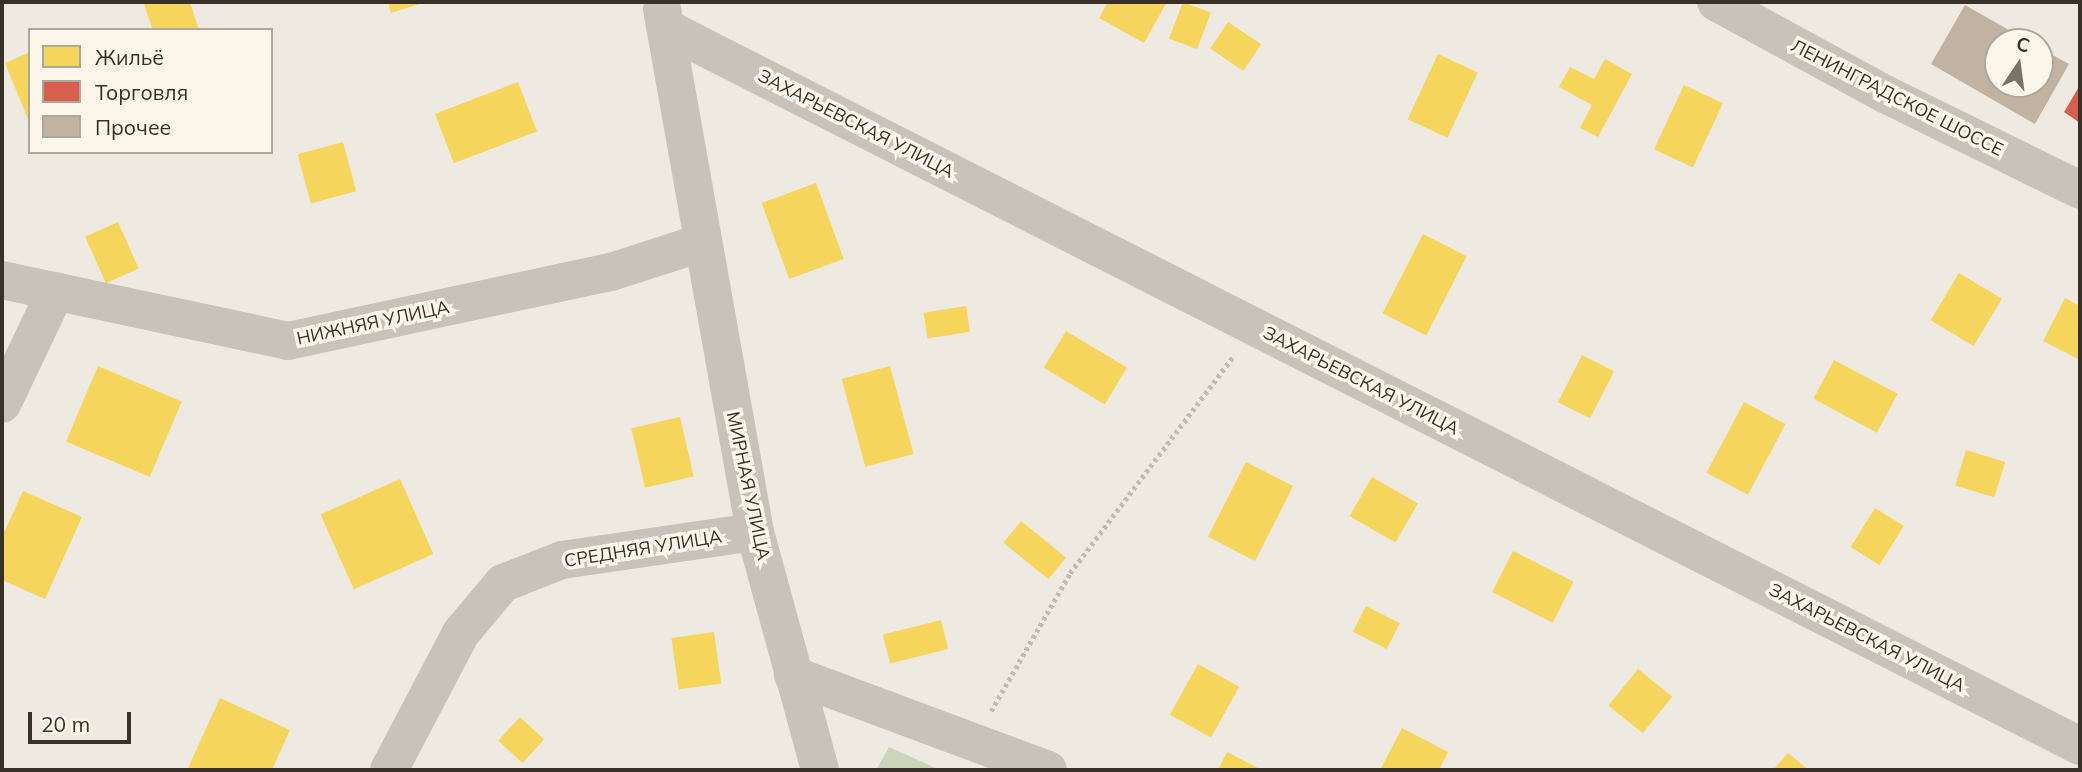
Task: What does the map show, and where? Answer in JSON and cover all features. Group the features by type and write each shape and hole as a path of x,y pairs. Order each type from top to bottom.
{"street":[{"name":"ЛЕНИНГРАДСКОЕ ШОССЕ","path":"1716,2 2080,190"},
{"name":"МИРНАЯ УЛИЦА","path":"663,15 701,243 755,531 820,770"},
{"name":"ЗАХАРЬЕВСКАЯ УЛИЦА","path":"663,15 1256,327 2080,746"},
{"name":"НИЖНЯЯ УЛИЦА","path":"2,280 288,341 611,272 701,243"},
{"path":"2,404 57,291"},
{"name":"СРЕДНЯЯ УЛИЦА","path":"389,770 461,632 503,583 562,560 755,531"},
{"path":"793,676 1048,770"}],"path":[{"path":"974,743 1069,573 1256,327"}],"green space":[{"path":"889,747 940,770 876,770"}],"building: Жильё":[{"path":"143,2 190,2 198,28 152,28"},
{"path":"388,2 426,2 391,13"},
{"path":"1108,2 1167,2 1144,43 1099,18"},
{"path":"1183,2 1211,13 1197,49 1169,38"},
{"path":"1228,22 1261,44 1243,71 1210,49"},
{"path":"28,53 28,119 5,63"},
{"path":"1438,54 1478,73 1447,138 1408,119"},
{"path":"1605,59 1632,74 1598,137 1580,128 1592,105 1559,87 1570,67 1594,79"},
{"path":"518,82 537,131 454,163 435,114"},
{"path":"1684,85 1723,103 1693,168 1654,149"},
{"path":"343,142 356,191 311,203 298,154"},
{"path":"816,183 844,259 789,279 761,203"},
{"path":"118,222 139,269 106,283 85,237"},
{"path":"1423,234 1467,256 1426,336 1383,313"},
{"path":"1959,273 2002,299 1974,346 1931,320"},
{"path":"2065,298 2080,306 2080,360 2043,341"},
{"path":"966,306 970,332 928,338 924,313"},
{"path":"1066,331 1127,368 1105,404 1044,368"},
{"path":"1582,355 1614,371 1590,419 1558,402"},
{"path":"1834,360 1898,394 1877,433 1813,399"},
{"path":"98,366 182,402 150,477 66,441"},
{"path":"890,366 914,454 865,467 842,379"},
{"path":"1744,402 1785,424 1748,495 1706,473"},
{"path":"680,417 694,476 645,488 631,428"},
{"path":"1966,450 2005,462 1994,497 1955,485"},
{"path":"1246,462 1293,486 1255,561 1208,537"},
{"path":"1372,477 1418,504 1395,542 1350,516"},
{"path":"400,479 433,554 354,589 321,514"},
{"path":"23,491 82,517 45,599 2,580 2,537"},
{"path":"1875,508 1904,526 1879,565 1851,547"},
{"path":"1021,521 1066,558 1048,579 1003,543"},
{"path":"1513,551 1574,582 1553,623 1492,592"},
{"path":"1366,606 1400,623 1387,649 1353,632"},
{"path":"941,620 948,649 890,664 883,635"},
{"path":"714,632 721,683 679,689 671,638"},
{"path":"1198,664 1239,687 1211,738 1170,715"},
{"path":"1638,669 1672,697 1643,733 1608,706"},
{"path":"220,698 290,730 272,770 187,770"},
{"path":"520,717 544,740 522,763 498,740"},
{"path":"1402,728 1448,752 1439,770 1380,770"},
{"path":"1227,752 1262,770 1218,770"},
{"path":"1788,753 1809,770 1773,770"}],"building: Торговля":[{"path":"2080,85 2080,123 2064,112"}],"building: Прочее":[{"path":"1965,5 2005,28 1984,28 1984,95 1931,64"},
{"path":"2054,56 2069,64 2054,90"},
{"path":"1990,98 2050,98 2035,124"}]}
